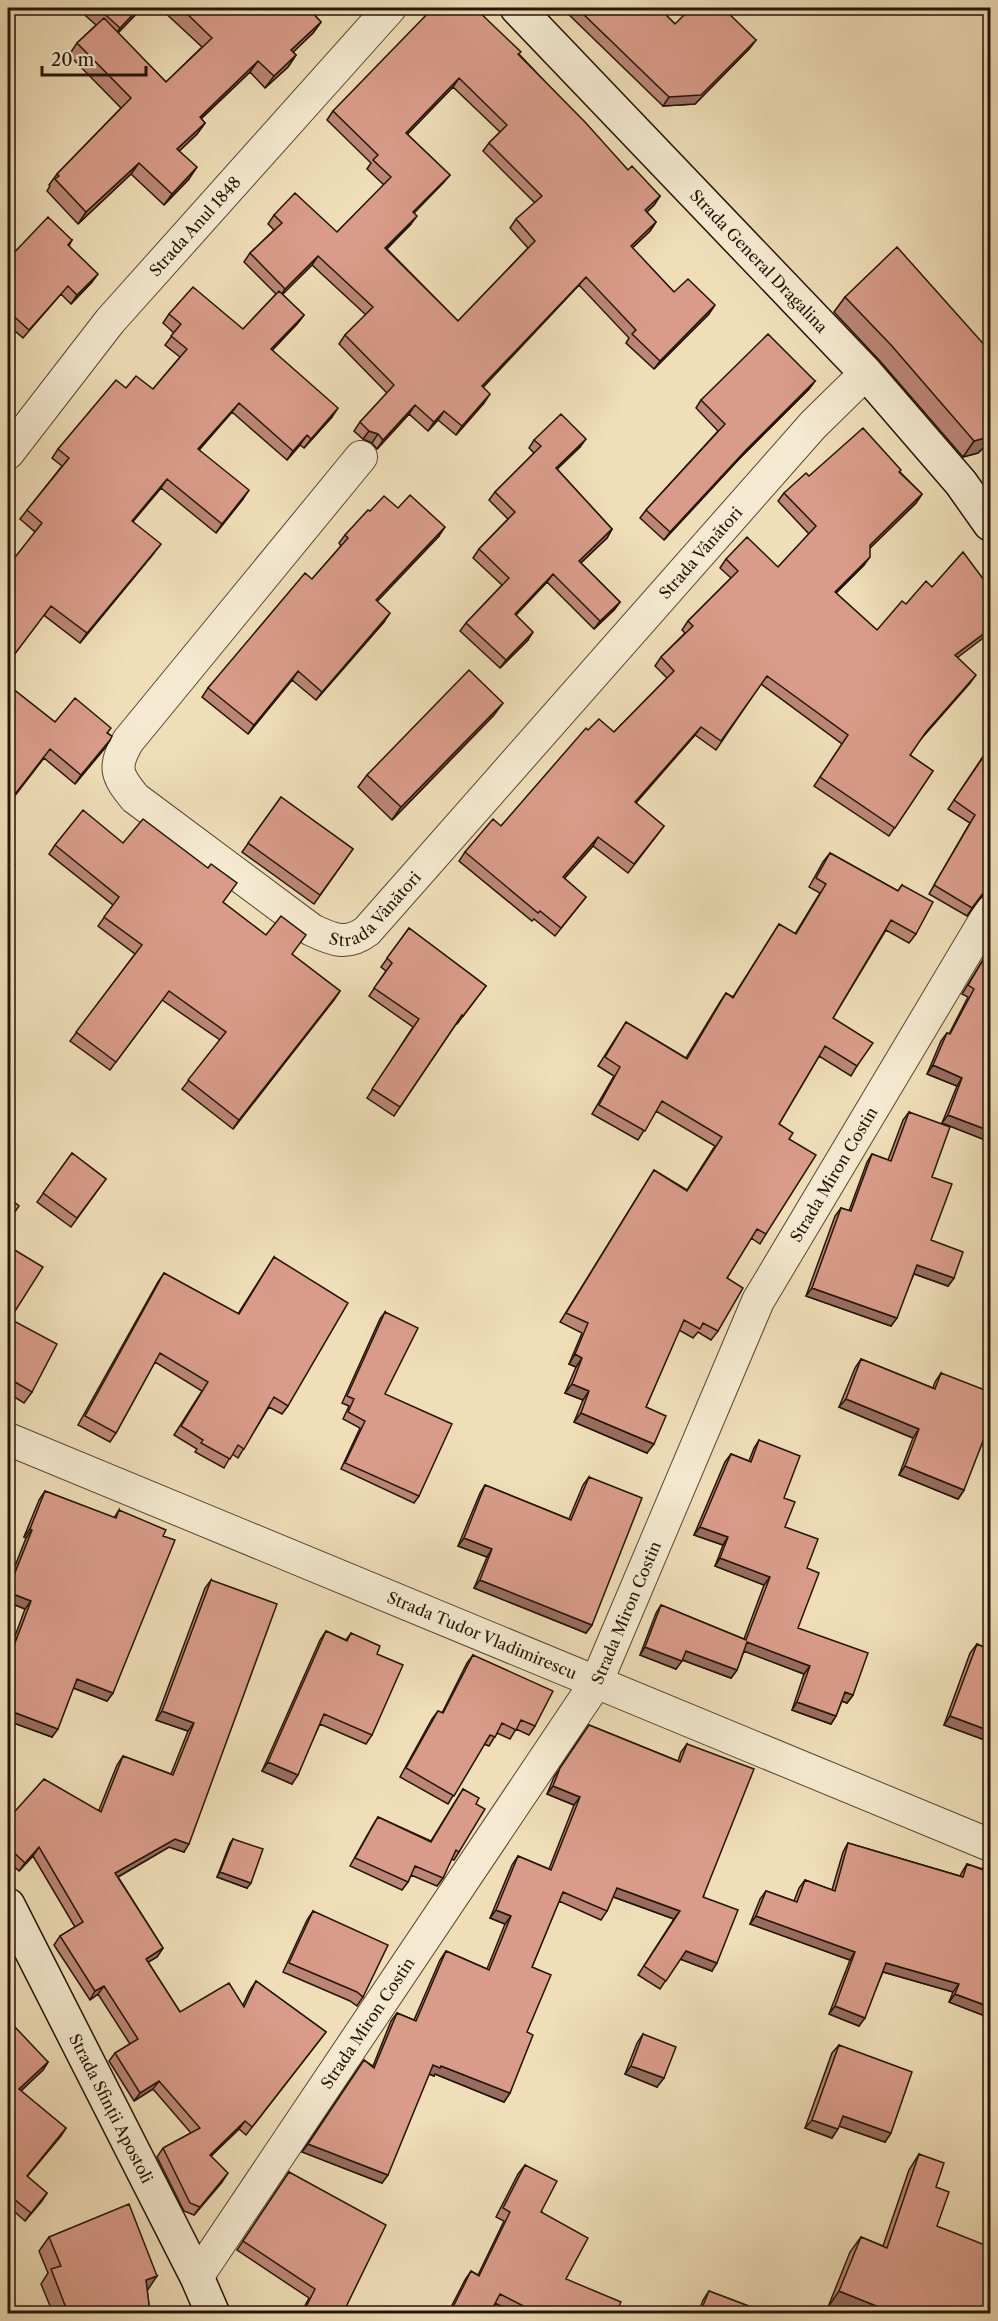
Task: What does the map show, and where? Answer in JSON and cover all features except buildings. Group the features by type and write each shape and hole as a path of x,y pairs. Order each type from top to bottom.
{"street":[{"name":"Strada Anul 1848","path":"8,453 110,321 390,8"},
{"name":"Strada General Dragalina","path":"517,8 866,373 962,483 990,524"},
{"name":"Strada Vânători","path":"361,457 128,741 118,768 122,782 135,798 312,930 340,940 356,939 367,931 805,434 866,373"},
{"name":"Strada Miron Costin","path":"213,2300 597,1681 758,1300 990,912"},
{"name":"Strada Tudor Vladimirescu","path":"8,1439 990,1845"},
{"name":"Strada Sfinții Apostoli","path":"8,1905 213,2300"}]}
